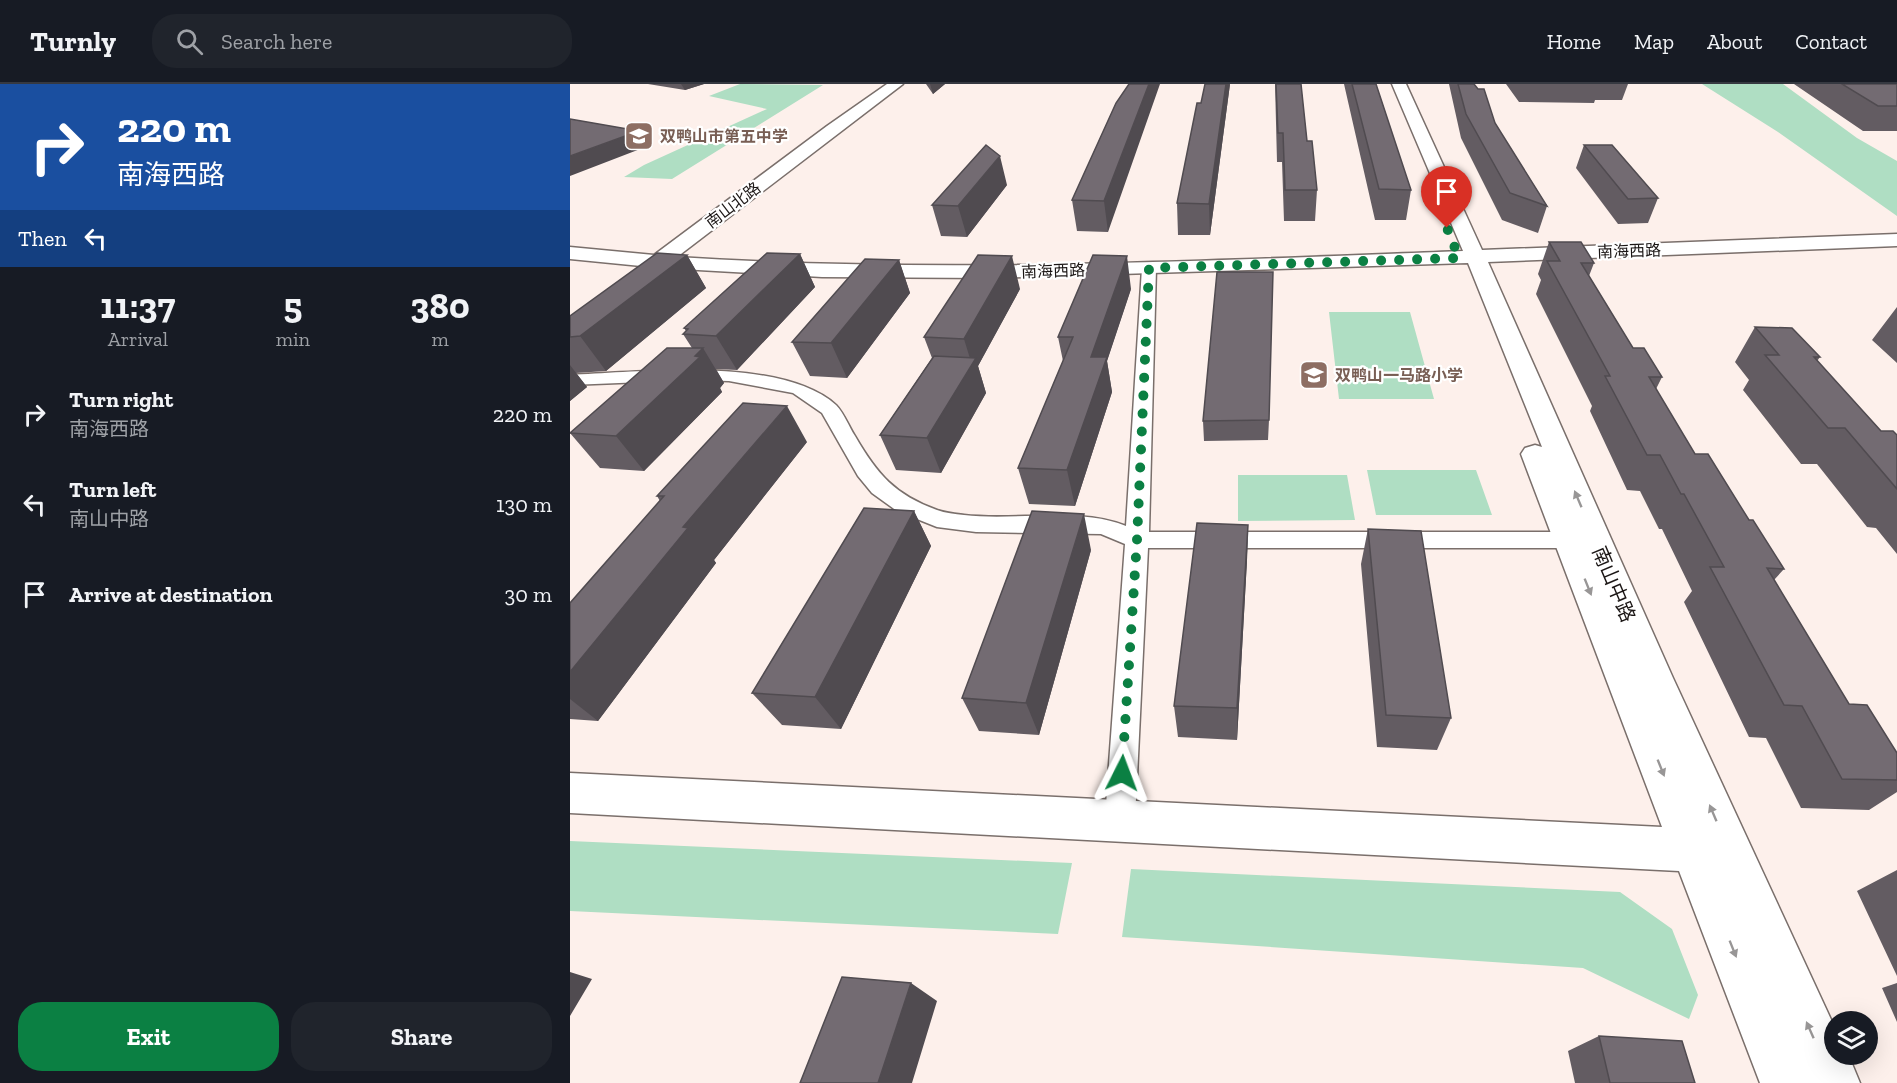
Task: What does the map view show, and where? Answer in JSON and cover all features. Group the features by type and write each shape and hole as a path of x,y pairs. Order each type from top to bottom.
{"street":[{"name":"南山北路","path":"640,276 832,129 896,84"},
{"name":"南山中路","path":"1388,84 1466,253"},
{"name":"南山中路","path":"1399,84 1582,540 1712,850 1834,1083"},
{"name":"南海西路","path":"570,253 790,270 889,273 1149,268 1897,233"},
{"name":"南海西路","path":"570,244 663,259 1045,264 1897,240"},
{"path":"1120,819 1137,540 1149,268"},
{"path":"570,380 693,375 729,376 799,389 830,410 865,471 880,488 905,506 937,519 975,524 1104,526 1137,540 1582,540"},
{"path":"570,793 1712,850"},
{"name":"南山中路","path":"1712,850 1786,1083"}],"green space":[{"path":"740,84 823,85 672,179 624,177 644,165 767,109 709,96"},
{"path":"1702,84 1783,84 1857,138 1897,161 1897,216 1778,132"},
{"path":"1329,312 1410,312 1434,399 1339,399"},
{"path":"1367,470 1476,470 1492,515 1376,515"},
{"path":"1238,475 1347,475 1355,520 1238,521"},
{"path":"570,841 1072,863 1058,934 570,911"},
{"path":"1131,869 1620,892 1672,929 1698,995 1689,1019 1583,968 1122,937"}],"building":[{"path":"1129,84 1149,84 1104,201 1072,200 1116,103"},
{"path":"1205,84 1226,84 1209,204 1177,203 1197,103 1201,103"},
{"path":"1276,84 1301,84 1307,141 1312,141 1317,190 1285,190 1283,133 1278,133"},
{"path":"1352,84 1376,84 1411,190 1379,189"},
{"path":"1458,84 1474,84 1478,89 1484,89 1495,123 1547,206 1510,193 1466,114"},
{"path":"1842,84 1897,84 1897,106 1878,106"},
{"path":"570,119 639,131 570,156"},
{"path":"986,145 1000,156 958,206 932,205"},
{"path":"1584,145 1612,145 1658,198 1628,199"},
{"path":"1549,242 1581,242 1594,263 1581,263 1633,348 1644,348 1662,377 1649,377 1695,454 1708,454 1749,520 1753,520 1784,569 1767,568 1849,704 1867,705 1897,753 1897,780 1842,779 1802,706 1784,705 1710,567 1724,567 1660,455 1647,455 1605,376 1610,376 1547,261 1560,261"},
{"path":"657,253 687,255 580,336 570,337 570,316"},
{"path":"767,253 800,254 716,336 683,334 688,329 684,328"},
{"path":"978,255 1012,256 964,339 924,337"},
{"path":"1093,255 1127,256 1091,357 1107,357 1067,470 1018,468 1073,337 1058,337"},
{"path":"865,259 899,260 831,343 792,342"},
{"path":"1217,272 1273,272 1269,420 1203,421"},
{"path":"1755,327 1792,328 1820,357 1814,357 1881,431 1893,431 1897,435 1897,489 1845,428 1828,428 1765,355 1779,355"},
{"path":"667,348 703,348 695,356 700,357 616,436 570,433"},
{"path":"934,356 976,358 927,438 880,435"},
{"path":"743,403 787,406 683,527 688,528 570,672 570,603 664,496 657,496"},
{"path":"864,508 914,511 815,697 752,693"},
{"path":"1032,511 1084,514 1026,703 962,698"},
{"path":"1197,523 1248,525 1237,708 1174,706"},
{"path":"1368,529 1421,531 1451,718 1386,715"},
{"path":"842,977 911,983 878,1083 800,1083"},
{"path":"1599,1036 1682,1041 1695,1083 1610,1083"}],"place":[{"name":"双鸭山市第五中学","path":"639,136"},
{"name":"双鸭山一马路小学","path":"1314,375"}],"route":[{"path":"1122,773 1137,540 1149,268 1459,258 1447,228"}]}
